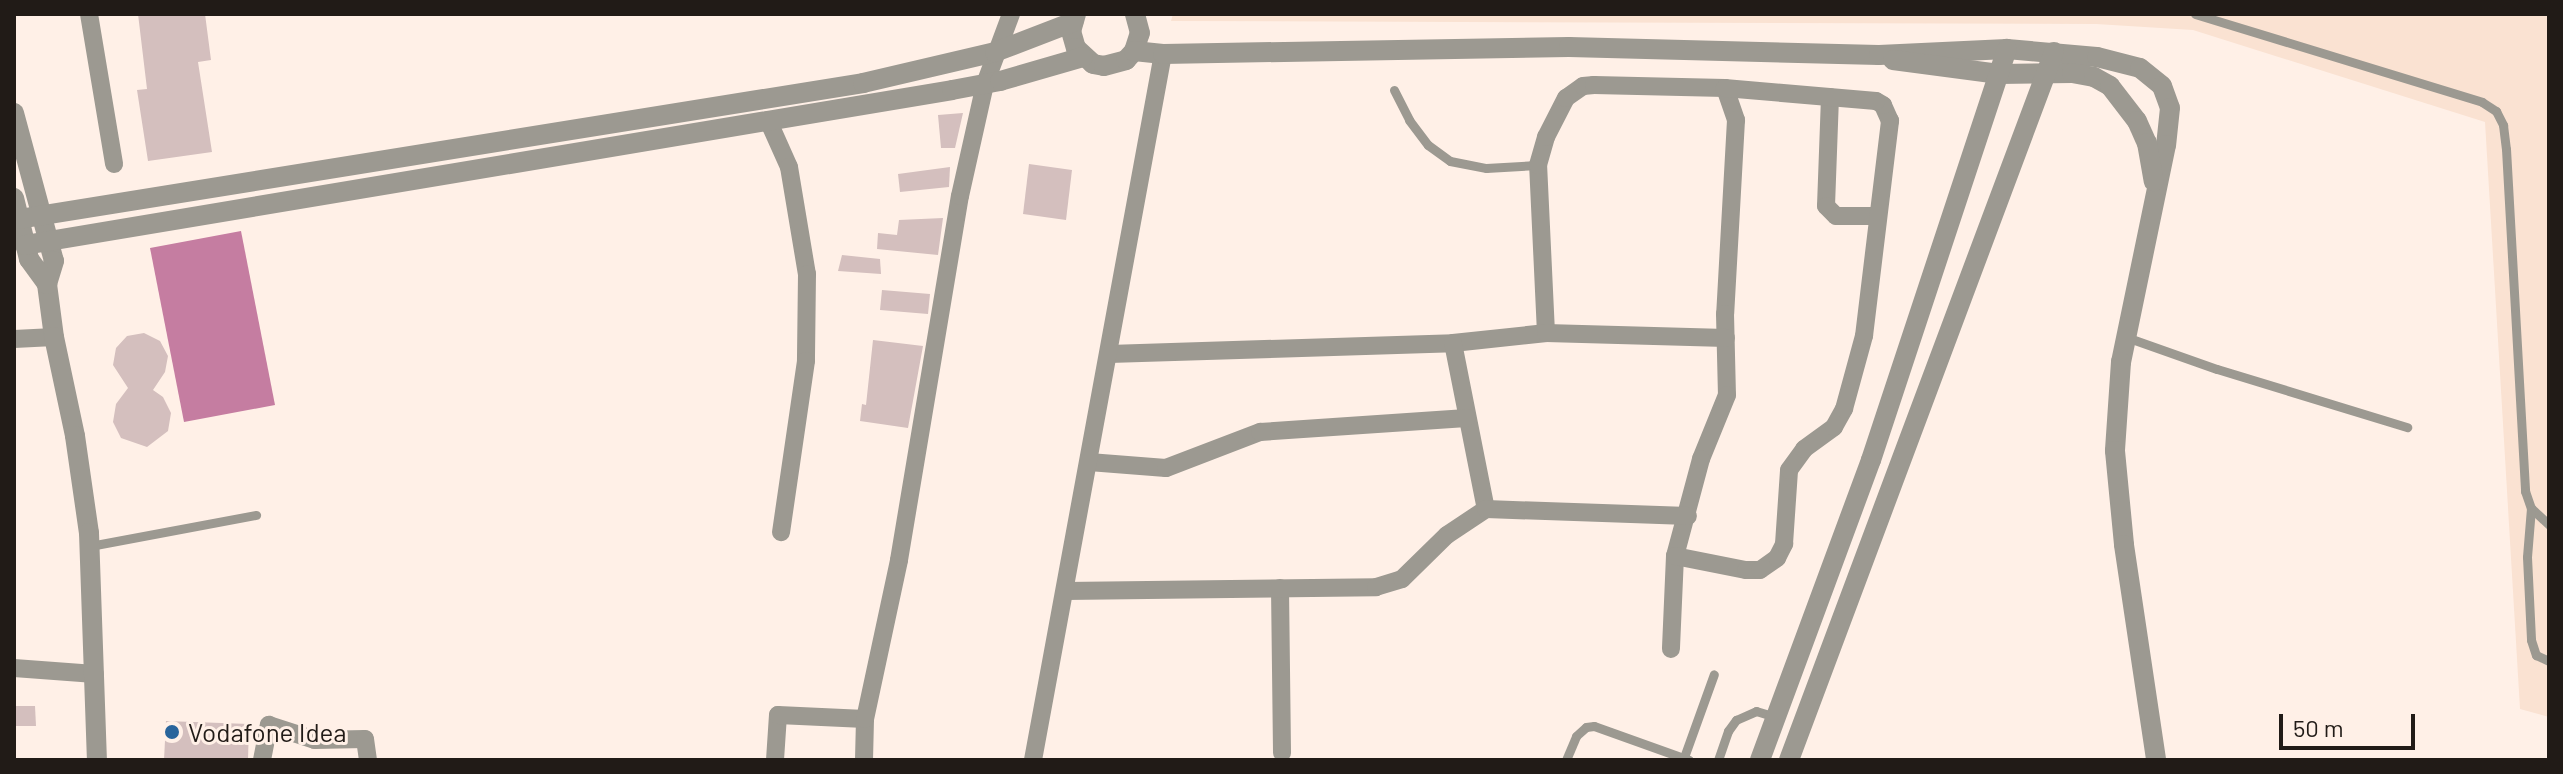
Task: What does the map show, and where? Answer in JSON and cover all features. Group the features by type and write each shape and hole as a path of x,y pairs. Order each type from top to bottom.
{"street":[{"path":"89,14 114,164"},
{"path":"864,760 865,719 899,560 960,196 985,84 1011,14"},
{"path":"19,219 41,213 863,83 995,52 1074,18 1072,40 1083,57 1104,66 1126,60 1134,51 1140,33 1135,14"},
{"path":"1134,51 1163,54 1569,47 1879,55 2007,49 2097,57 2140,68 2162,86 2170,108 2126,337 2115,451 2124,545 2156,760"},
{"path":"1760,760 1871,460 2007,49"},
{"path":"1789,760 2054,52"},
{"path":"1033,760 1163,54"},
{"path":"1879,55 1909,65 1999,74 2046,73 2094,77 2110,86 2124,100 2147,143 2156,193"},
{"path":"25,245 985,84 1083,57"},
{"path":"1546,333 1538,165 1546,137 1566,98 1583,86 1725,88 1876,101 1888,113 1864,336 1844,409 1834,427 1804,449 1789,470 1784,544 1777,558 1760,570 1675,556"},
{"path":"1671,649 1675,556 1701,459 1727,395 1726,338 1736,120 1725,88"},
{"path":"1830,97 1826,206 1836,216 1878,216"},
{"path":"14,113 54,261 47,284 54,337 75,436 90,546 97,760"},
{"path":"768,120 789,167 807,274 806,361 794,464 781,532"},
{"path":"14,198 29,259 47,284"},
{"path":"1109,354 1453,343 1546,333 1726,338"},
{"path":"14,339 54,337"},
{"path":"1453,343 1486,509"},
{"path":"1089,462 1166,468 1260,432 1467,418"},
{"path":"1065,591 1376,587 1402,579 1447,535 1486,509 1688,516"},
{"path":"1280,588 1282,753"},
{"path":"14,668 95,674"},
{"path":"775,760 778,715 865,719"},
{"path":"262,760 269,725 315,740 365,739 368,760"}],"lane":[{"path":"2195,14 2482,102 2496,111 2503,125 2506,149 2525,491 2531,508 2527,557 2531,640 2536,655 2549,661"},
{"path":"1394,90 1409,120 1428,145 1450,161 1486,168 1538,165"},
{"path":"2126,337 2217,369 2407,427"},
{"path":"2531,508 2549,525"},
{"path":"90,546 256,515"},
{"path":"1566,760 1576,736 1586,727 1594,726 1685,759 1714,674"},
{"path":"1718,760 1728,731 1736,720 1756,711 1776,717"}],"shaded area":[{"path":"1173,14 2549,14 2549,717 2520,709 2485,122 2193,30 2096,24 1171,21"},
{"path":"241,231 275,405 184,422 150,248"}],"building":[{"path":"138,14 205,14 211,60 198,62 212,152 148,161 137,90 147,89"},
{"path":"963,113 955,148 941,148 938,115"},
{"path":"1029,164 1072,170 1066,220 1023,214"},
{"path":"950,167 949,187 900,192 898,174"},
{"path":"943,218 938,255 877,249 878,233 897,235 899,220"},
{"path":"842,255 880,259 881,274 838,271"},
{"path":"882,290 930,294 928,314 880,310"},
{"path":"144,333 160,341 168,356 165,372 153,390 163,397 171,413 168,431 147,447 121,438 113,422 116,404 128,388 113,365 116,348 127,336"},
{"path":"873,340 923,346 908,428 860,421 862,404 866,405"},
{"path":"14,706 35,706 36,726 14,726"},
{"path":"166,721 249,724 248,760 164,760"}],"place":[{"name":"Vodafone Idea","path":"172,732"}]}
